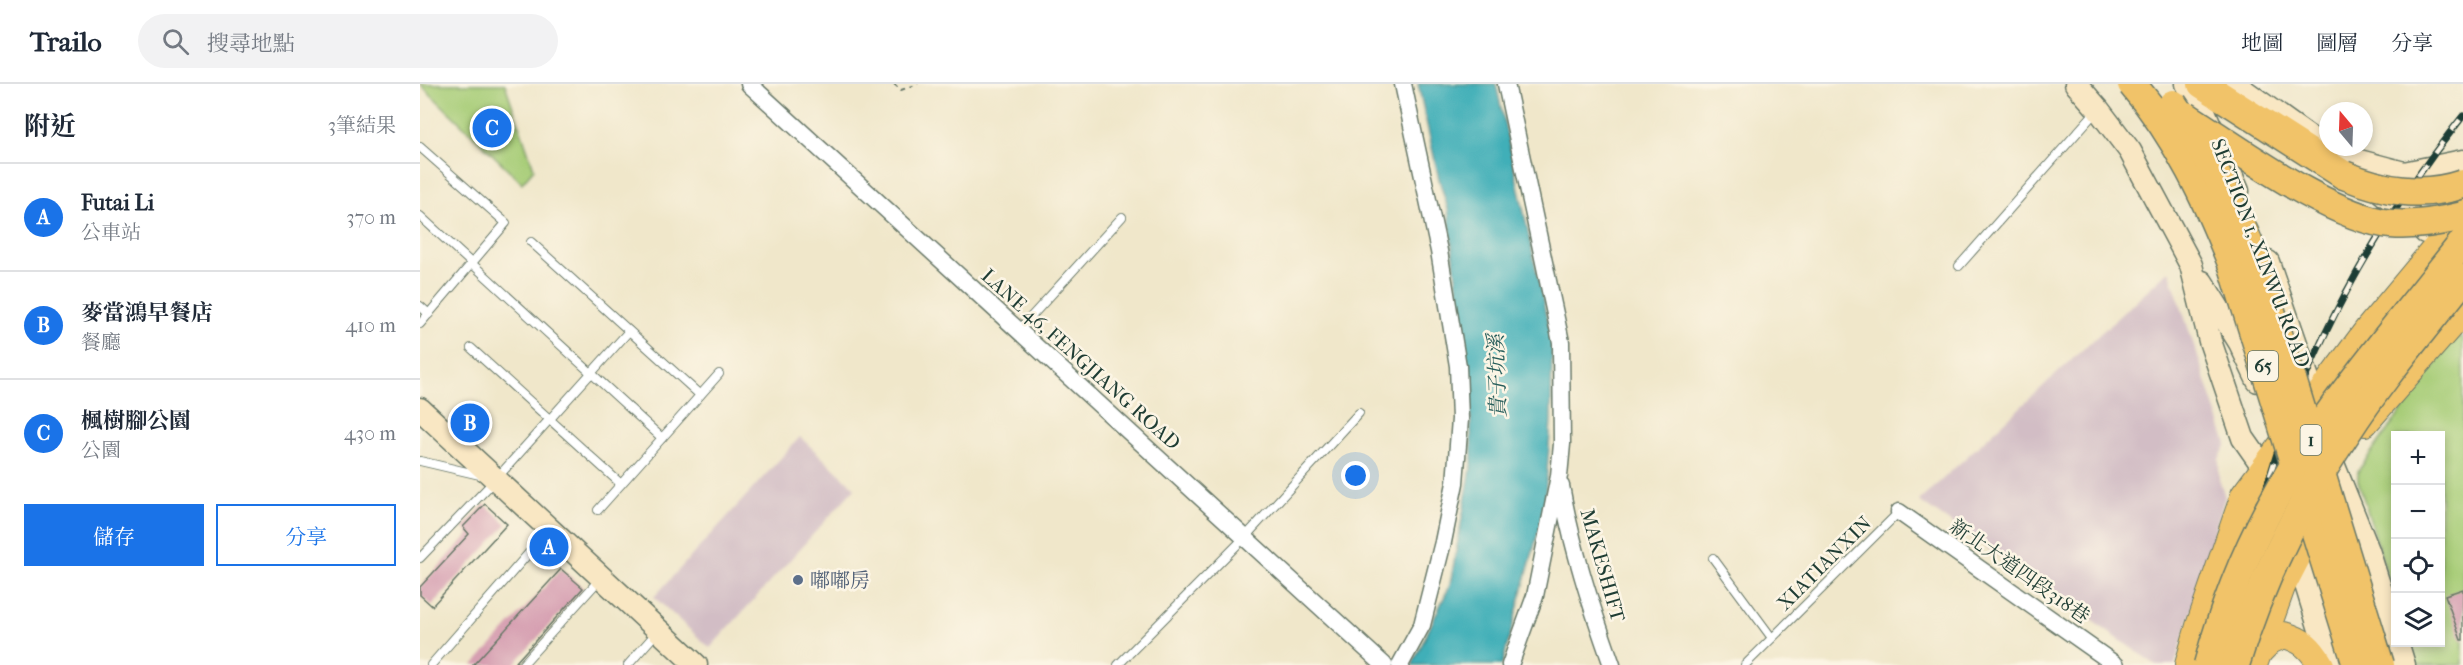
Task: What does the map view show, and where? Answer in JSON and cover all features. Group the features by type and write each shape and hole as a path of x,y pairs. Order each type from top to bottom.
{"highway":[{"path":"2132,84 2327,203 2388,224 2414,225 2463,216"},
{"name":"65","path":"2132,84 2169,132 2193,172 2233,266 2357,665"},
{"name":"65","path":"2157,84 2211,161 2254,256 2380,665"},
{"path":"2202,84 2344,175 2368,185 2395,191 2422,192 2447,189 2463,184"},
{"name":"1","path":"2208,665 2231,592 2257,533 2290,474 2327,416 2450,244"},
{"name":"1","path":"2249,661 2270,569 2301,508 2348,430 2463,279"}],"main road":[{"path":"2076,84 2130,151 2191,265 2240,344 2286,440 2332,461"},
{"name":"SECTION 1, XINWU ROAD","path":"2187,84 2205,111 2277,282 2317,400 2332,461 2368,550 2391,624"},
{"path":"2235,84 2319,144"},
{"path":"2336,156 2450,244 2463,271"},
{"path":"2340,156 2404,173 2463,161"},
{"name":"1","path":"2450,244 2463,208"},
{"name":"1","path":"2188,665 2244,495 2368,329 2450,244 2463,234"},
{"path":"2450,244 2463,296"},
{"path":"2191,265 2210,341 2243,438 2264,468 2282,521 2298,556 2331,665"},
{"name":"1","path":"2222,665 2247,587 2282,521 2307,487 2463,311"},
{"path":"420,409 696,665"},
{"name":"1","path":"2282,521 2286,440"},
{"name":"1","path":"2249,661 2298,556 2332,461"},
{"path":"2249,661 2270,641 2284,635 2299,639 2312,649 2321,665"},
{"name":"SECTION 1, XINWU ROAD","path":"2398,647 2404,665"}],"street":[{"name":"LANE 46, FENGJIANG ROAD","path":"749,84 1384,665"},
{"path":"1401,665 1422,625 1443,542 1455,483 1460,419 1458,366 1439,251 1402,84"},
{"path":"1506,84 1561,342 1562,444 1559,476 1535,596 1510,665"},
{"name":"MAKESHIFT","path":"1559,476 1570,536 1588,598 1612,665"},
{"name":"新北大道四段318巷","path":"1899,512 2040,618 2116,665"}],"lane":[{"path":"1959,266 2098,109"},
{"path":"420,147 506,223 420,324"},
{"path":"420,216 662,438"},
{"path":"1019,330 1122,217"},
{"path":"531,242 700,395"},
{"path":"420,306 429,314"},
{"path":"420,558 496,479 629,331"},
{"path":"471,348 621,484"},
{"path":"598,510 719,374"},
{"path":"1118,665 1245,537 1359,413"},
{"path":"420,461 496,479"},
{"name":"XIATIANXIN","path":"1745,665 1899,512"},
{"path":"431,665 549,530"},
{"name":"XIATIANXIN","path":"1713,558 1772,638"},
{"path":"522,665 601,578"},
{"path":"628,665 658,631"}],"path":[{"path":"894,84 901,90 918,84"}],"shaded area":[{"path":"2169,270 2227,444 2219,459 2219,479 2225,497 2175,665 2156,665 1919,501"},
{"path":"800,437 855,488 710,648 654,597"}],"green space":[{"path":"420,84 505,84 534,169 522,183"},
{"path":"2459,337 2463,337 2463,665 2416,665 2410,647 2445,647 2445,431 2391,431 2391,587 2358,481 2358,471 2450,344"}],"water":[{"name":"貴子坑溪","path":"1418,84 1496,84 1552,342 1551,421 1544,511 1502,665 1412,665 1450,585 1472,463 1470,400 1448,209"}],"building":[{"path":"485,504 507,524 432,606 420,595 420,587 469,534 463,527"},
{"path":"561,569 583,588 514,665 473,665"},
{"path":"2463,589 2463,640 2461,640 2445,595"}],"railway":[{"path":"2218,665 2257,519 2284,432 2300,390 2360,267 2409,189 2463,116"}],"place":[{"name":"楓樹腳公園","path":"492,128"},
{"name":"麥當鴻早餐店","path":"470,423"},
{"name":"Futai Li","path":"549,547"},
{"name":"嘟嘟房","path":"798,580"}]}
